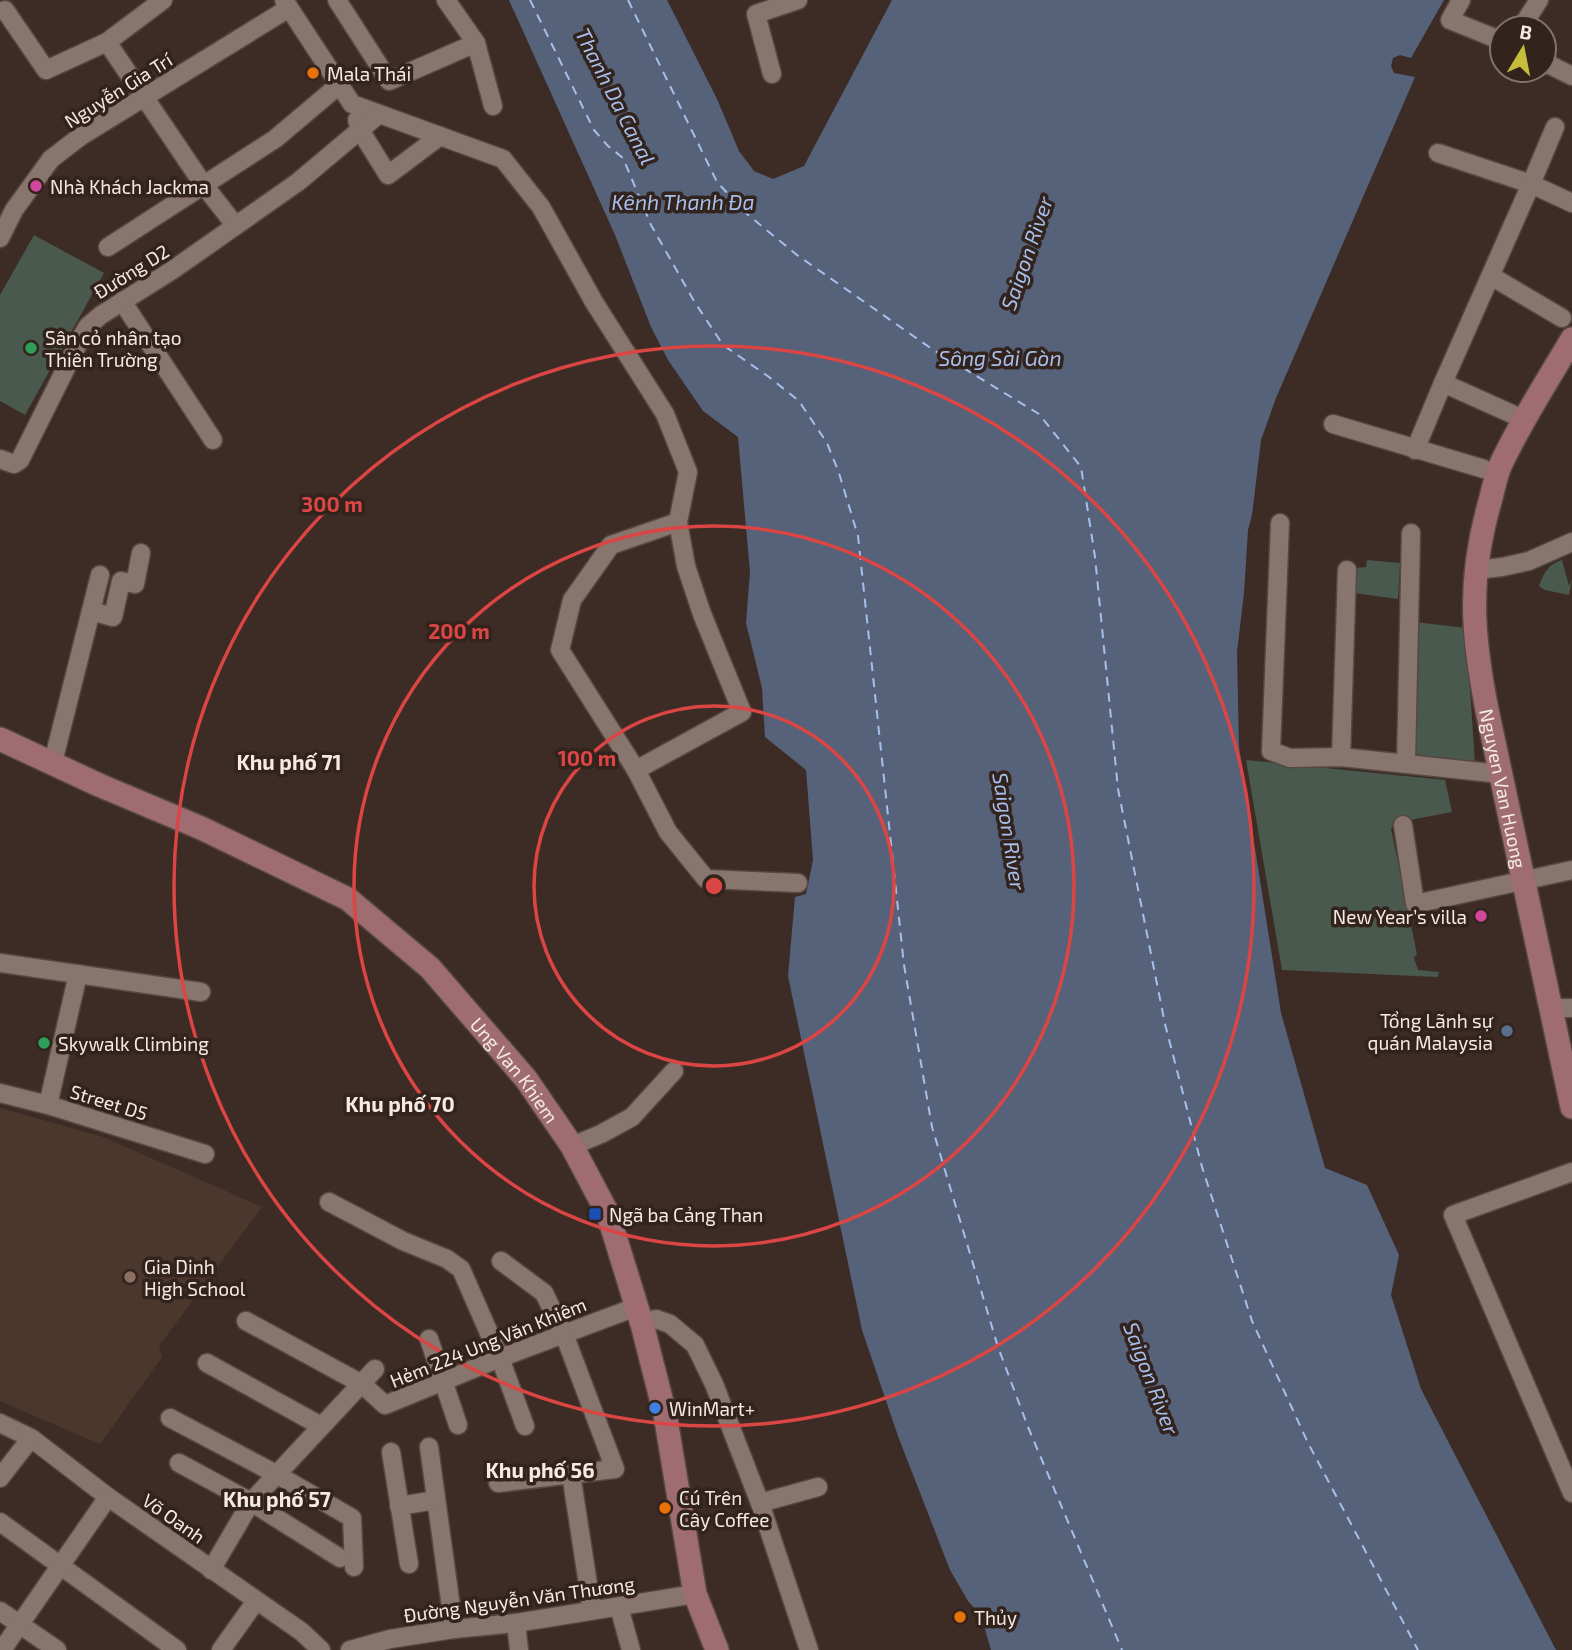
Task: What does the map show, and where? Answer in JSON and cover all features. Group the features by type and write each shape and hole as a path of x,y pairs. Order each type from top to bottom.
{"main road":[{"name":"Nguyen Van Huong","path":"1567,328 1526,416 1492,469 1476,570 1473,611 1477,659 1522,880 1561,1008 1572,1107"},
{"name":"Ung Van Khiem","path":"0,739 201,828 348,899 430,968 526,1079 572,1146 608,1214 639,1315 665,1414 695,1594 717,1650"}],"street":[{"path":"8,8 46,70 107,42 163,0"},
{"path":"337,0 389,81 476,43"},
{"path":"446,0 476,43 493,106"},
{"path":"772,74 756,14 799,0"},
{"path":"1461,0 1450,20 1488,35"},
{"path":"286,4 352,104 360,130 388,175 440,136"},
{"name":"Nguyễn Gia Trí","path":"0,238 14,209 51,159 81,136 144,99 286,4"},
{"path":"107,42 144,99 234,225"},
{"path":"108,247 275,139 339,85"},
{"path":"352,104 503,159 541,207 594,302 665,414 688,472 678,522 686,566 742,712 636,770"},
{"name":"Đường D2","path":"0,459 14,464 20,460 88,326 101,314 174,269 298,182 379,114"},
{"path":"1415,450 1555,127"},
{"path":"1438,153 1531,184 1572,203"},
{"path":"1491,276 1567,328"},
{"path":"122,302 213,440"},
{"path":"1443,383 1512,414"},
{"path":"1333,424 1415,450 1492,469"},
{"path":"678,522 611,545 572,600 561,650 636,770 668,832 706,879 798,883"},
{"path":"1280,523 1271,751 1290,758 1341,757 1501,774"},
{"path":"1406,764 1411,533"},
{"path":"1476,570 1529,561 1572,542"},
{"path":"92,611 113,617 121,581 135,584 141,553"},
{"path":"1341,757 1348,570"},
{"path":"53,762 100,575"},
{"path":"1403,825 1415,904 1572,870"},
{"path":"0,963 201,992"},
{"path":"48,1105 78,974"},
{"path":"572,1146 632,1117 674,1071"},
{"name":"Street D5","path":"0,1093 48,1105 205,1154"},
{"path":"1572,1172 1452,1215 1572,1493"},
{"path":"329,1202 403,1241 447,1259 464,1273 525,1426"},
{"path":"499,1483 615,1469 564,1334 544,1293 501,1261"},
{"path":"639,1315 670,1324 695,1345 714,1384 760,1503 809,1650"},
{"name":"Hẻm 224 Ung Văn Khiêm","path":"362,1384 384,1405 564,1334 639,1315"},
{"path":"246,1321 362,1384"},
{"path":"429,1339 458,1425"},
{"path":"207,1363 321,1426"},
{"path":"211,1570 251,1502 375,1369"},
{"path":"170,1418 352,1518 347,1562 251,1502 179,1463"},
{"name":"Võ Oanh","path":"0,1423 31,1438 108,1497 302,1632 321,1650"},
{"path":"0,1478 31,1438"},
{"path":"429,1447 454,1629"},
{"path":"391,1452 409,1564"},
{"path":"571,1474 592,1610"},
{"path":"760,1503 818,1487"},
{"path":"2,1650 108,1497"},
{"path":"399,1506 436,1500"},
{"path":"0,1522 177,1650"},
{"name":"Đường Nguyễn Văn Thương","path":"350,1650 391,1645 454,1629 516,1623 695,1594"},
{"path":"220,1650 256,1601"},
{"path":"619,1607 631,1650"},
{"path":"0,1611 57,1650"},
{"path":"516,1623 519,1650"}],"shaded area":[{"name":"Gia Dinh High School","path":"0,1108 103,1137 262,1207 159,1346 162,1357 100,1444 0,1401"}],"green space":[{"name":"Sân cỏ nhân tạo Thiên Trường","path":"34,235 104,273 25,415 0,401 0,295"},
{"path":"1367,560 1400,563 1398,599 1354,593 1356,568 1366,567"},
{"path":"1562,560 1569,586 1572,579 1569,595 1545,590 1539,586 1547,570"},
{"path":"1415,622 1466,628 1475,764 1413,757"},
{"path":"1246,760 1445,780 1452,812 1394,823 1391,829 1417,954 1414,958 1418,970 1439,972 1438,977 1282,970"}],"water":[{"name":"Sông Sài Gòn","path":"509,0 667,0 717,99 739,151 754,171 773,179 804,166 892,0 1444,0 1411,58 1400,55 1393,58 1391,66 1394,73 1415,77 1276,398 1261,440 1248,530 1237,652 1239,747 1281,1013 1325,1168 1367,1185 1399,1255 1391,1295 1421,1389 1556,1650 991,1650 981,1616 968,1601 950,1570 898,1436 862,1330 788,976 795,897 806,894 813,860 806,770 765,737 762,688 746,623 750,572 738,437 703,411 668,360 651,327 615,235"}],"ferry route":[{"path":"530,0 594,130 623,158 651,225 694,301 723,345 799,401 827,443 839,473 858,536 904,965 932,1127 998,1347 1028,1427 1122,1650"},
{"path":"628,0 717,182 747,214 797,255 932,349 1039,414 1081,467 1095,557 1118,789 1165,1024 1202,1167 1252,1321 1308,1443 1418,1650"}],"place":[{"name":"Mala Thái","path":"313,73"},
{"name":"Nhà Khách Jackma","path":"36,186"},
{"name":"Sân cỏ nhân tạo Thiên Trường","path":"31,348"},
{"name":"New Year’s villa","path":"1481,916"},
{"name":"Tổng Lãnh sự quán Malaysia","path":"1507,1031"},
{"name":"Skywalk Climbing","path":"44,1043"},
{"name":"Ngã ba Cảng Than","path":"595,1214"},
{"name":"Gia Dinh High School","path":"130,1277"},
{"name":"WinMart+","path":"655,1408"},
{"name":"Cú Trên Cây Coffee","path":"665,1508"},
{"name":"Thủy","path":"960,1617"}],"district":[{"name":"Khu phố 71","path":"289,761"},
{"name":"Khu phố 70","path":"400,1103"},
{"name":"Khu phố 56","path":"540,1469"},
{"name":"Khu phố 57","path":"277,1498"}],"water label":[{"name":"Thanh Da Canal","path":"616,96"},
{"name":"Kênh Thanh Đa","path":"683,201"},
{"name":"Saigon River","path":"1026,253"},
{"name":"Saigon River","path":"1010,831"},
{"name":"Saigon River","path":"1152,1378"}]}
